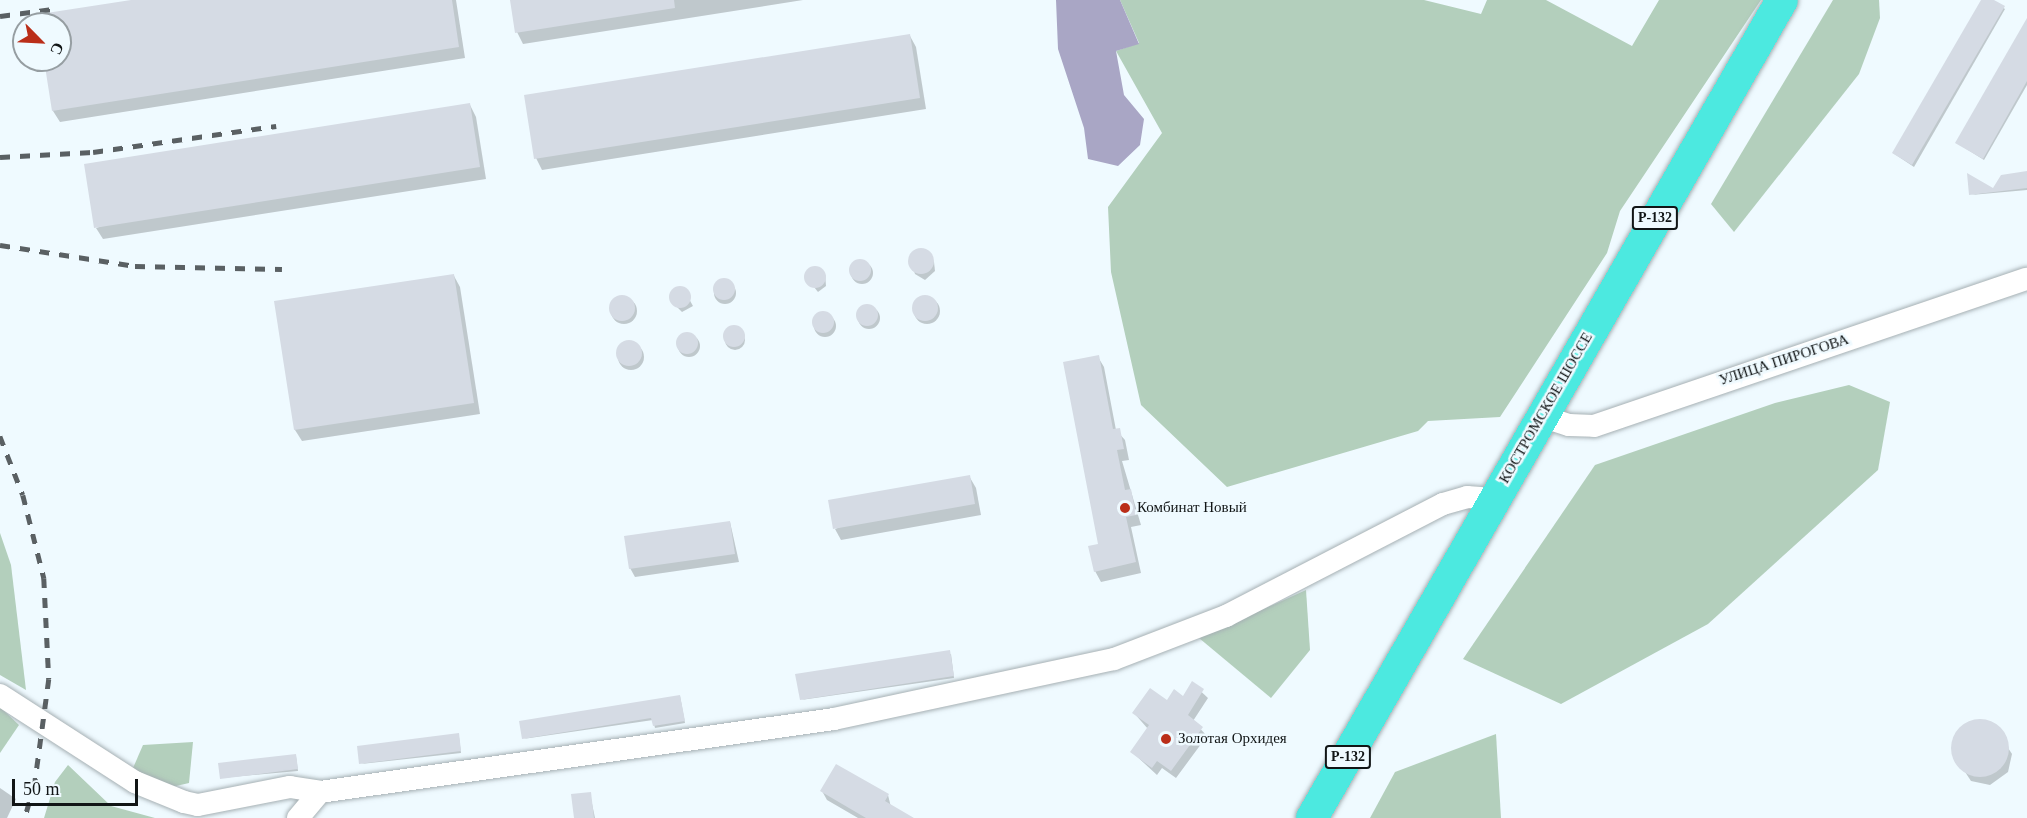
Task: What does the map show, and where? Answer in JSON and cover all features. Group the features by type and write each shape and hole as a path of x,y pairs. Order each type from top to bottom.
{"highway":[{"name":"КОСТРОМСКОЕ ШОССЕ","path":"1312,818 1782,0"}],"street":[{"name":"УЛИЦА ПИРОГОВА","path":"1541,416 1569,425 1593,426 2027,279"},
{"path":"0,695 135,782 184,802 198,805 290,787 320,792 834,719 1095,664 1145,650 1226,616 1450,502 1467,497 1494,500"},
{"path":"298,818 320,792"}],"green space":[{"path":"1120,0 1424,0 1481,14 1487,0 1546,0 1632,46 1659,0 1761,0 1620,211 1607,253 1500,417 1428,421 1418,431 1227,487 1141,405 1111,272 1108,207 1162,133 1116,51 1139,43"},
{"path":"1833,0 1879,0 1880,18 1859,74 1734,232 1711,204"},
{"path":"1849,385 1890,402 1878,470 1708,624 1561,704 1463,659 1595,465 1775,403"},
{"path":"0,533 11,565 26,690 0,675"},
{"path":"1306,590 1310,650 1271,698 1199,638"},
{"path":"0,707 19,725 0,753"},
{"path":"1496,734 1501,818 1370,818 1395,772"},
{"path":"193,742 189,783 163,789 133,768 143,745"},
{"path":"68,765 111,806 155,818 44,818 55,782"}],"shaded area":[{"path":"1056,0 1120,0 1139,44 1116,51 1124,95 1144,119 1140,145 1118,166 1088,159 1084,128 1058,49"}],"building":[{"path":"131,0 452,0 459,47 52,111 46,72 72,72 72,12 53,12"},
{"path":"510,0 674,0 675,8 515,33"},
{"path":"1981,0 1994,0 2005,6 1912,165 1892,153"},
{"path":"2027,18 2027,81 1983,159 1955,143"},
{"path":"910,34 920,98 534,159 524,95"},
{"path":"470,103 480,167 94,228 84,164"},
{"path":"2027,171 2027,188 1969,195 1967,173 1993,188 2001,175"},
{"path":"921,248 930,252 934,261 930,270 921,274 912,270 908,261 912,252"},
{"path":"860,259 868,262 871,270 868,278 860,281 852,278 849,270 852,262"},
{"path":"815,266 823,269 826,277 823,285 815,288 807,285 804,277 807,269"},
{"path":"454,274 474,403 294,430 274,301"},
{"path":"724,278 732,281 735,289 732,297 724,300 716,297 713,289 716,281"},
{"path":"680,286 688,289 691,297 688,305 680,308 672,305 669,297 672,289"},
{"path":"622,295 631,299 635,308 631,317 622,321 613,317 609,308 613,299"},
{"path":"925,295 934,299 938,308 934,317 925,321 916,317 912,308 916,299"},
{"path":"867,304 875,307 878,315 875,323 867,326 859,323 856,315 859,307"},
{"path":"823,311 831,314 834,322 831,330 823,333 815,330 812,322 815,314"},
{"path":"734,325 742,328 745,336 742,344 734,347 726,344 723,336 726,328"},
{"path":"687,332 695,335 698,343 695,351 687,354 679,351 676,343 679,335"},
{"path":"629,340 638,344 642,353 638,362 629,366 620,362 616,353 620,344"},
{"path":"1099,355 1113,429 1120,428 1124,449 1117,450 1125,490 1131,489 1136,515 1126,517 1136,562 1094,572 1088,546 1098,544 1063,362"},
{"path":"970,475 975,504 833,529 828,500"},
{"path":"730,521 735,554 629,569 624,536"},
{"path":"950,650 954,676 800,700 795,674"},
{"name":"Золотая Орхидея","path":"1192,681 1204,689 1188,715 1203,727 1171,771 1157,761 1152,768 1130,752 1149,725 1132,713 1150,688 1167,700 1174,689 1183,696"},
{"path":"680,695 685,721 653,726 651,718 522,739 519,721"},
{"path":"1980,719 1991,721 2004,732 2009,748 2007,759 1996,772 1980,777 1969,775 1956,764 1951,748 1953,737 1964,724"},
{"path":"459,733 461,751 359,764 357,746"},
{"path":"296,754 298,769 220,779 218,763"},
{"path":"836,764 889,794 885,801 914,818 866,818 820,791"},
{"path":"591,792 594,818 574,818 571,794"}],"railway":[{"path":"0,16 53,9"},
{"path":"0,157 93,152 276,126"},
{"path":"0,245 135,266 282,269"},
{"path":"0,436 23,495 44,578 49,679 35,783 25,818"}],"place":[{"name":"Комбинат Новый","path":"1125,508"},
{"name":"Золотая Орхидея","path":"1166,739"}]}
